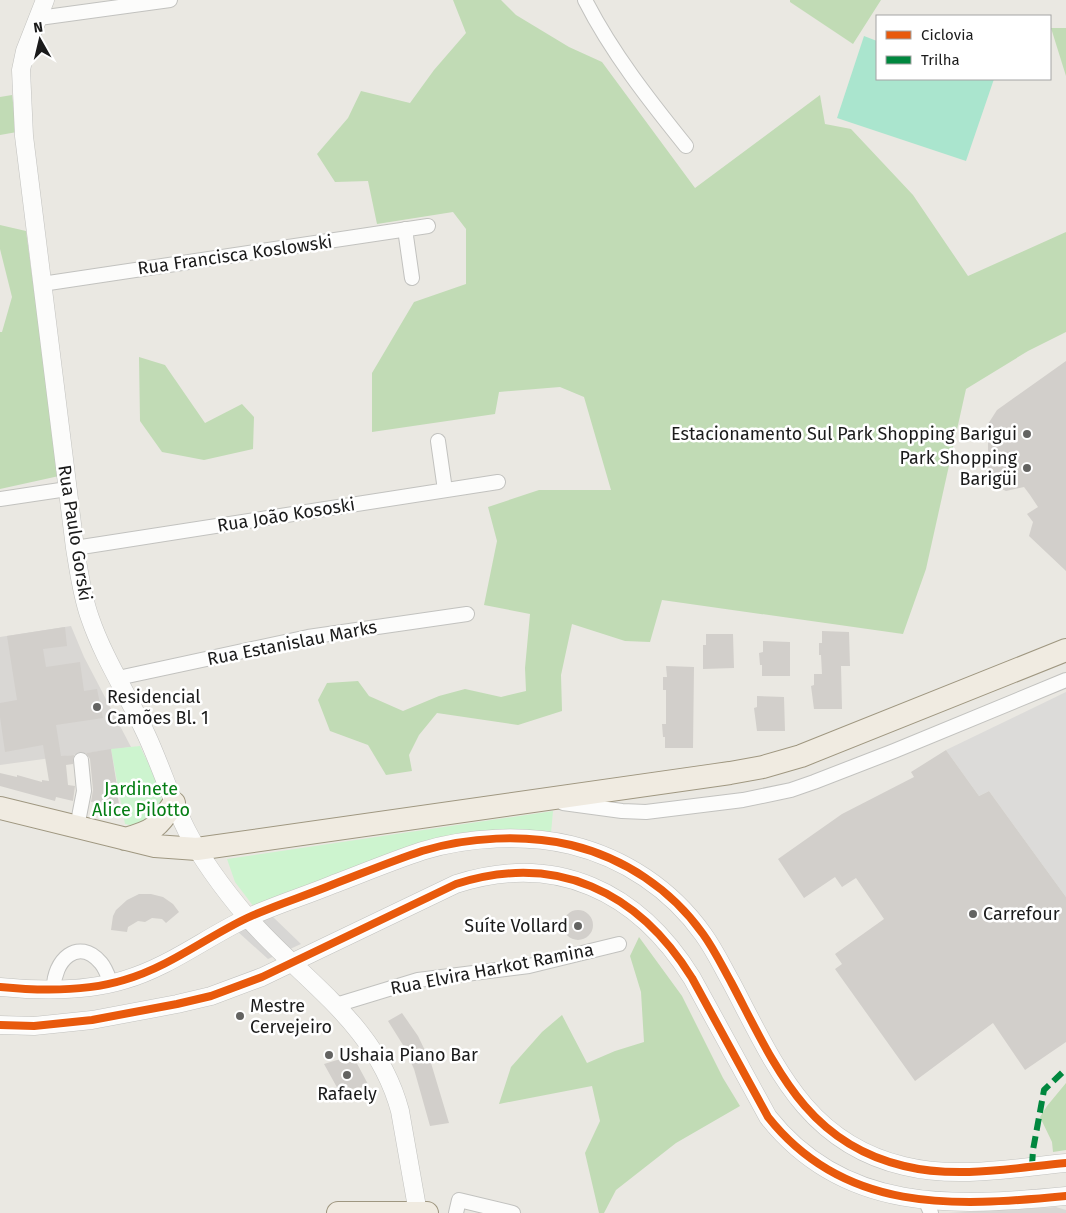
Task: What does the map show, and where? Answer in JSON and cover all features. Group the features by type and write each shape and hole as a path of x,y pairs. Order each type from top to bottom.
{"main road":[{"path":"0,808 155,846 197,849 730,773 781,762 824,747 1066,650"},
{"path":"126,839 155,828 162,821 174,802"},
{"path":"338,1213 421,1213"}],"street":[{"name":"Rua Paulo Gorski","path":"45,0 22,60 21,84 26,162 75,548 81,585 90,618 145,731 174,802 197,849 218,880 250,920 351,1020 372,1047 396,1094 421,1213"},
{"path":"39,18 170,0"},
{"path":"585,0 596,22 624,65 686,146"},
{"name":"Rua Francisca Koslowski","path":"42,284 428,226"},
{"path":"405,229 412,278"},
{"path":"438,441 445,490"},
{"name":"Rua João Kososki","path":"75,548 498,482"},
{"path":"0,499 67,489"},
{"name":"Rua Estanislau Marks","path":"118,678 308,637 467,614"},
{"path":"546,800 594,808 646,812 743,800 782,792 894,752 1066,680"},
{"path":"77,827 84,791 81,760"},
{"path":"0,987 76,989 110,984 156,968 250,920 408,856 447,845 474,841 524,840 566,844 615,860 643,875 666,892 687,913 704,934 716,954 776,1067 789,1087 805,1107 844,1142 886,1161 927,1170 969,1172 1066,1163"},
{"path":"0,1025 34,1026 78,1022 176,1004 237,987 437,892 478,877 529,872 558,876 582,883 605,893 644,919 660,934 679,957 692,978 778,1132 824,1172 856,1188 929,1208 1058,1197"},
{"name":"Rua Elvira Harkot Ramina","path":"336,1005 418,980 529,966 618,944"},
{"path":"54,989 55,973 65,957 73,953 82,952 91,955 100,962 106,970 110,984"},
{"path":"456,1213 459,1200 513,1213"}],"shaded area":[{"path":"71,626 84,657 131,747 0,765 0,637"},
{"name":"Carrefour","path":"1066,692 1066,897 989,791 979,796 946,750"},
{"path":"1056,1207 1066,1210 1066,1213 948,1213"}],"green space":[{"path":"453,0 501,0 516,15 569,47 602,62 695,188 820,95 825,124 851,129 913,195 968,276 1066,232 1066,332 1028,351 966,389 926,569 903,634 662,600 650,642 625,641 572,624 561,675 562,711 518,725 437,713 419,735 409,755 412,771 386,775 368,745 330,731 318,700 327,683 358,681 369,696 403,711 439,696 465,689 501,697 526,691 525,668 530,614 484,605 497,541 488,507 539,490 611,490 584,397 560,387 499,392 495,414 372,432 372,373 414,302 466,284 466,229 453,212 377,224 368,181 335,182 317,154 348,118 361,91 410,103 434,70 466,33"},
{"path":"790,0 881,0 853,44 790,2"},
{"path":"1051,28 1066,28 1066,76"},
{"path":"864,36 876,41 876,80 994,80 966,161 837,118"},
{"path":"12,95 17,132 0,135 0,97"},
{"path":"0,225 26,231 59,476 0,489 0,332 2,332 12,297 0,249"},
{"path":"139,357 165,365 205,423 242,404 254,417 253,449 204,460 162,452 140,421"},
{"name":"Jardinete Alice Pilotto","path":"140,746 155,777 162,802 161,810 135,826 125,824 111,749"},
{"path":"553,811 551,833 512,830 474,832 254,907 235,882 227,859"},
{"path":"639,937 682,996 723,1078 740,1106 676,1143 616,1190 604,1213 599,1213 585,1153 600,1121 592,1086 499,1104 511,1067 542,1032 562,1015 587,1063 615,1051 644,1042 641,992 630,956"},
{"path":"1066,1083 1066,1150 1053,1152 1052,1142 1040,1117"}],"pier":[{"path":"272,916 301,944 268,959 237,931"}],"building":[{"name":"Estacionamento Sul Park Shopping Barigui","path":"1066,361 1066,571 1029,536 1033,522 1027,514 1038,507 1024,487 1006,491 995,486 989,478 988,424 997,410"},
{"path":"65,627 67,646 43,649 46,667 80,662 84,691 97,689 103,718 56,725 61,756 74,755 73,764 66,765 68,785 75,786 73,801 56,797 55,801 0,786 0,773 17,777 17,775 42,782 42,780 49,781 43,745 5,752 0,703 17,700 7,636"},
{"path":"822,631 849,632 850,666 841,666 842,709 814,709 811,686 814,685 814,674 822,674 819,643 822,643"},
{"path":"706,634 733,634 734,668 703,669 703,645 706,645"},
{"path":"763,641 790,642 790,676 762,676 759,653 763,652"},
{"path":"666,666 694,667 693,748 665,748 662,724 666,724 666,690 663,690 663,677 667,677"},
{"path":"757,696 784,697 785,731 757,731 754,708 757,707"},
{"path":"111,749 120,810 111,812 110,804 100,806 99,801 91,802 93,790 90,759 86,753"},
{"name":"Carrefour","path":"946,750 979,796 989,791 1066,897 1066,1042 1025,1070 993,1023 915,1081 835,969 842,964 835,954 884,919 856,878 842,887 835,877 804,898 778,859 842,814 914,777 911,772"},
{"path":"139,894 163,897 173,904 179,912 166,923 162,919 152,918 145,922 138,921 128,927 127,932 111,930 116,910 127,900"},
{"name":"Suíte Vollard","path":"578,910 589,914 593,925 589,936 578,940 567,936 563,925 567,914"},
{"path":"402,1013 418,1036 431,1063 449,1123 430,1126 414,1069 403,1045 388,1021"},
{"name":"Rafaely","path":"354,1058 369,1086 339,1091 324,1064"}],"marked path":[{"path":"1032,1166 1033,1150 1044,1090 1066,1069"}],"cycle path":[{"path":"0,987 78,989 124,980 156,968 258,913 389,863 440,846 477,840 515,838 553,842 591,851 628,867 661,889 676,903 711,946 762,1042 796,1096 817,1119 841,1139 870,1155 924,1170 965,1172 1005,1170 1066,1163"},
{"path":"0,1025 34,1026 92,1020 211,996 262,977 456,884 493,875 527,873 560,877 591,886 620,902 646,922 670,948 692,978 768,1117 798,1148 831,1171 866,1187 903,1197 942,1201 982,1202 1066,1196"}],"place":[{"name":"Estacionamento Sul Park Shopping Barigui","path":"1027,434"},
{"name":"Park Shopping Barigüi","path":"1027,468"},
{"name":"Residencial Camões Bl. 1","path":"97,707"},
{"name":"Carrefour","path":"973,914"},
{"name":"Suíte Vollard","path":"578,926"},
{"name":"Mestre Cervejeiro","path":"240,1016"},
{"name":"Ushaia Piano Bar","path":"329,1055"},
{"name":"Rafaely","path":"347,1075"}]}
